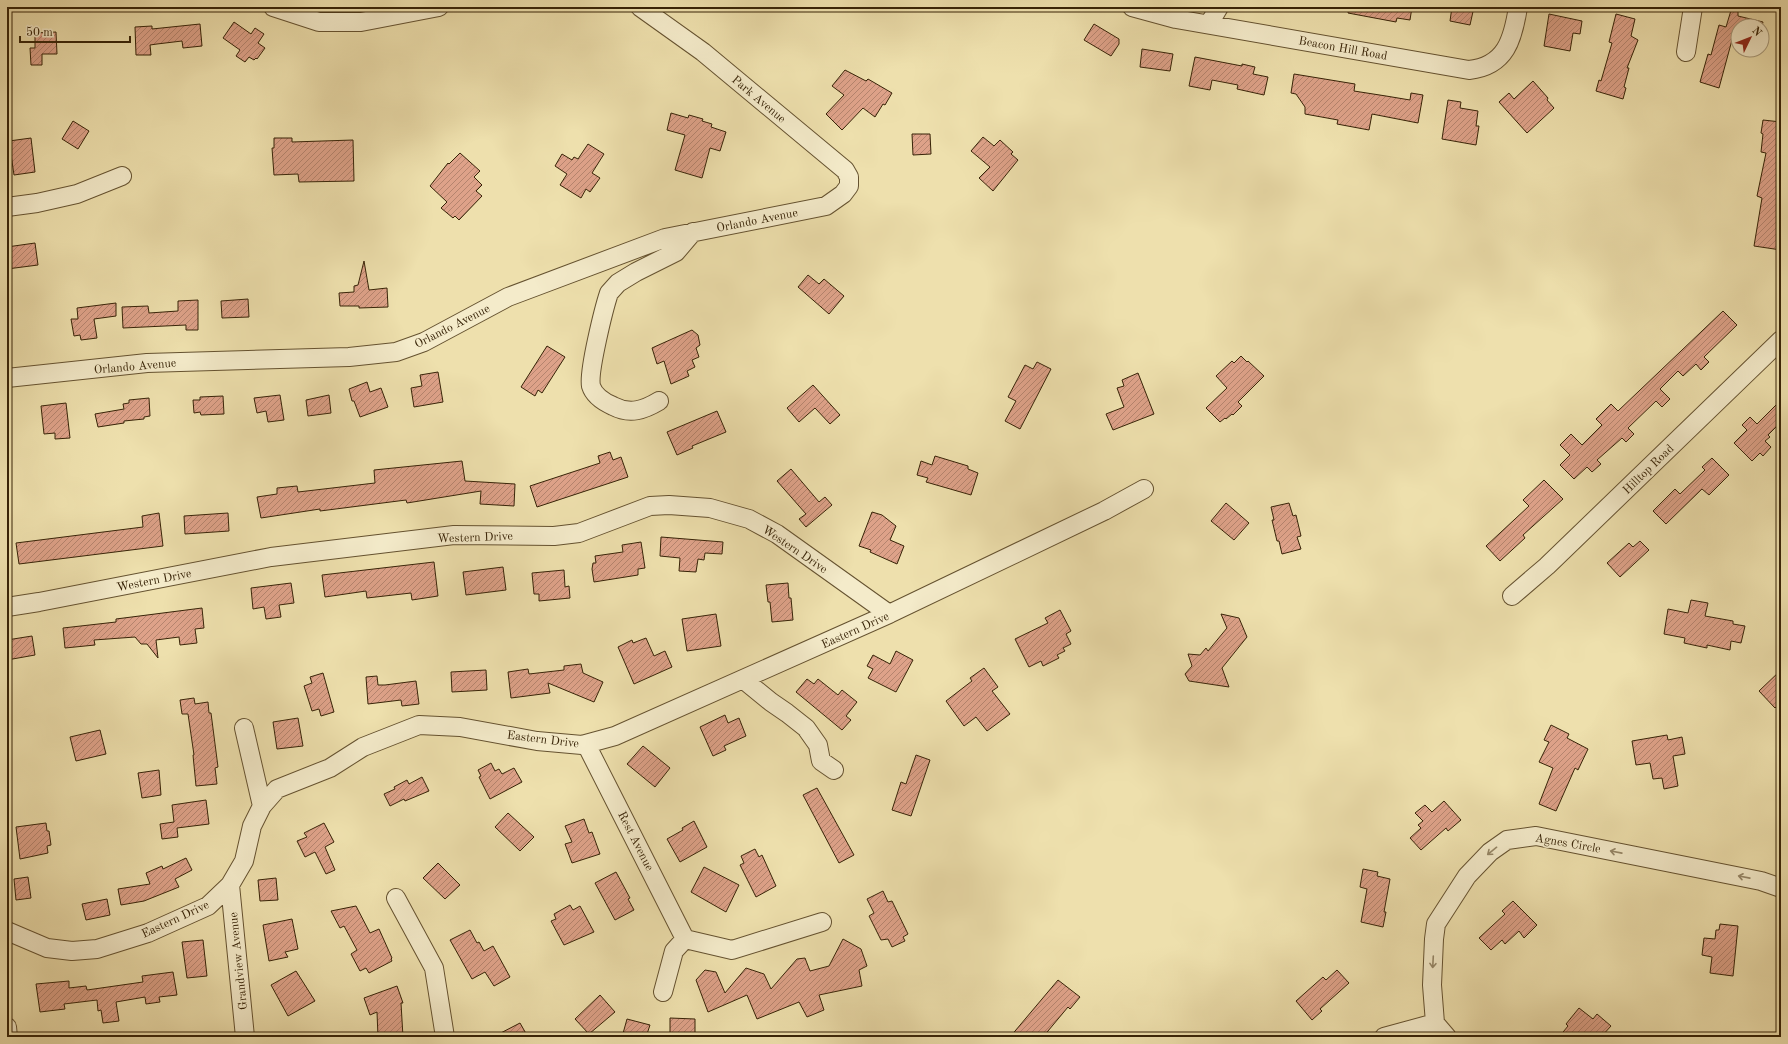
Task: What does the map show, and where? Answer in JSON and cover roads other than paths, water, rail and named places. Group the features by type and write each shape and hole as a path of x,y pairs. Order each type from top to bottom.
{"street":[{"path":"273,7 319,22 361,22 439,7"},
{"name":"Park Avenue","path":"640,7 703,52 845,170 849,177 849,186 834,202"},
{"name":"Beacon Hill Road","path":"1132,7 1176,19 1469,70 1482,68 1497,60 1506,49 1512,37 1518,7"},
{"path":"1209,24 1219,7"},
{"path":"1686,52 1693,7"},
{"path":"7,207 38,203 77,194 122,176"},
{"name":"Orlando Avenue","path":"7,378 147,363 350,356 396,352 424,342 508,297 665,238 826,206 834,202"},
{"path":"659,401 647,408 636,411 624,411 615,408 595,394 591,385 591,372 609,292 618,283 636,272 676,252 693,232"},
{"name":"Hilltop Road","path":"1512,596 1547,566 1781,340"},
{"name":"Eastern Drive","path":"7,931 47,948 72,951 97,949 148,933 208,906 230,885 244,861 252,826 262,806 278,789 330,768 363,747 419,724 460,727 537,741 586,744 615,736 744,680 888,614 1104,511 1144,489"},
{"name":"Western Drive","path":"7,606 39,602 279,556 454,535 554,536 579,533 650,506 669,505 710,508 749,519 777,534 888,614"},
{"path":"744,680 806,728 818,745 821,761 834,770"},
{"path":"244,728 262,806"},
{"name":"Rest Avenue","path":"586,744 685,939"},
{"name":"Agnes Circle","path":"1435,1023 1432,985 1436,924 1467,876 1490,852 1507,840 1536,836 1761,881 1781,888"},
{"name":"Grandview Avenue","path":"230,885 246,1037"},
{"path":"396,898 434,968 445,1037"},
{"path":"663,992 674,951 685,939 732,950 822,922"},
{"path":"1384,1037 1435,1023 1447,1037"},
{"path":"7,1028 8,1037"}]}
